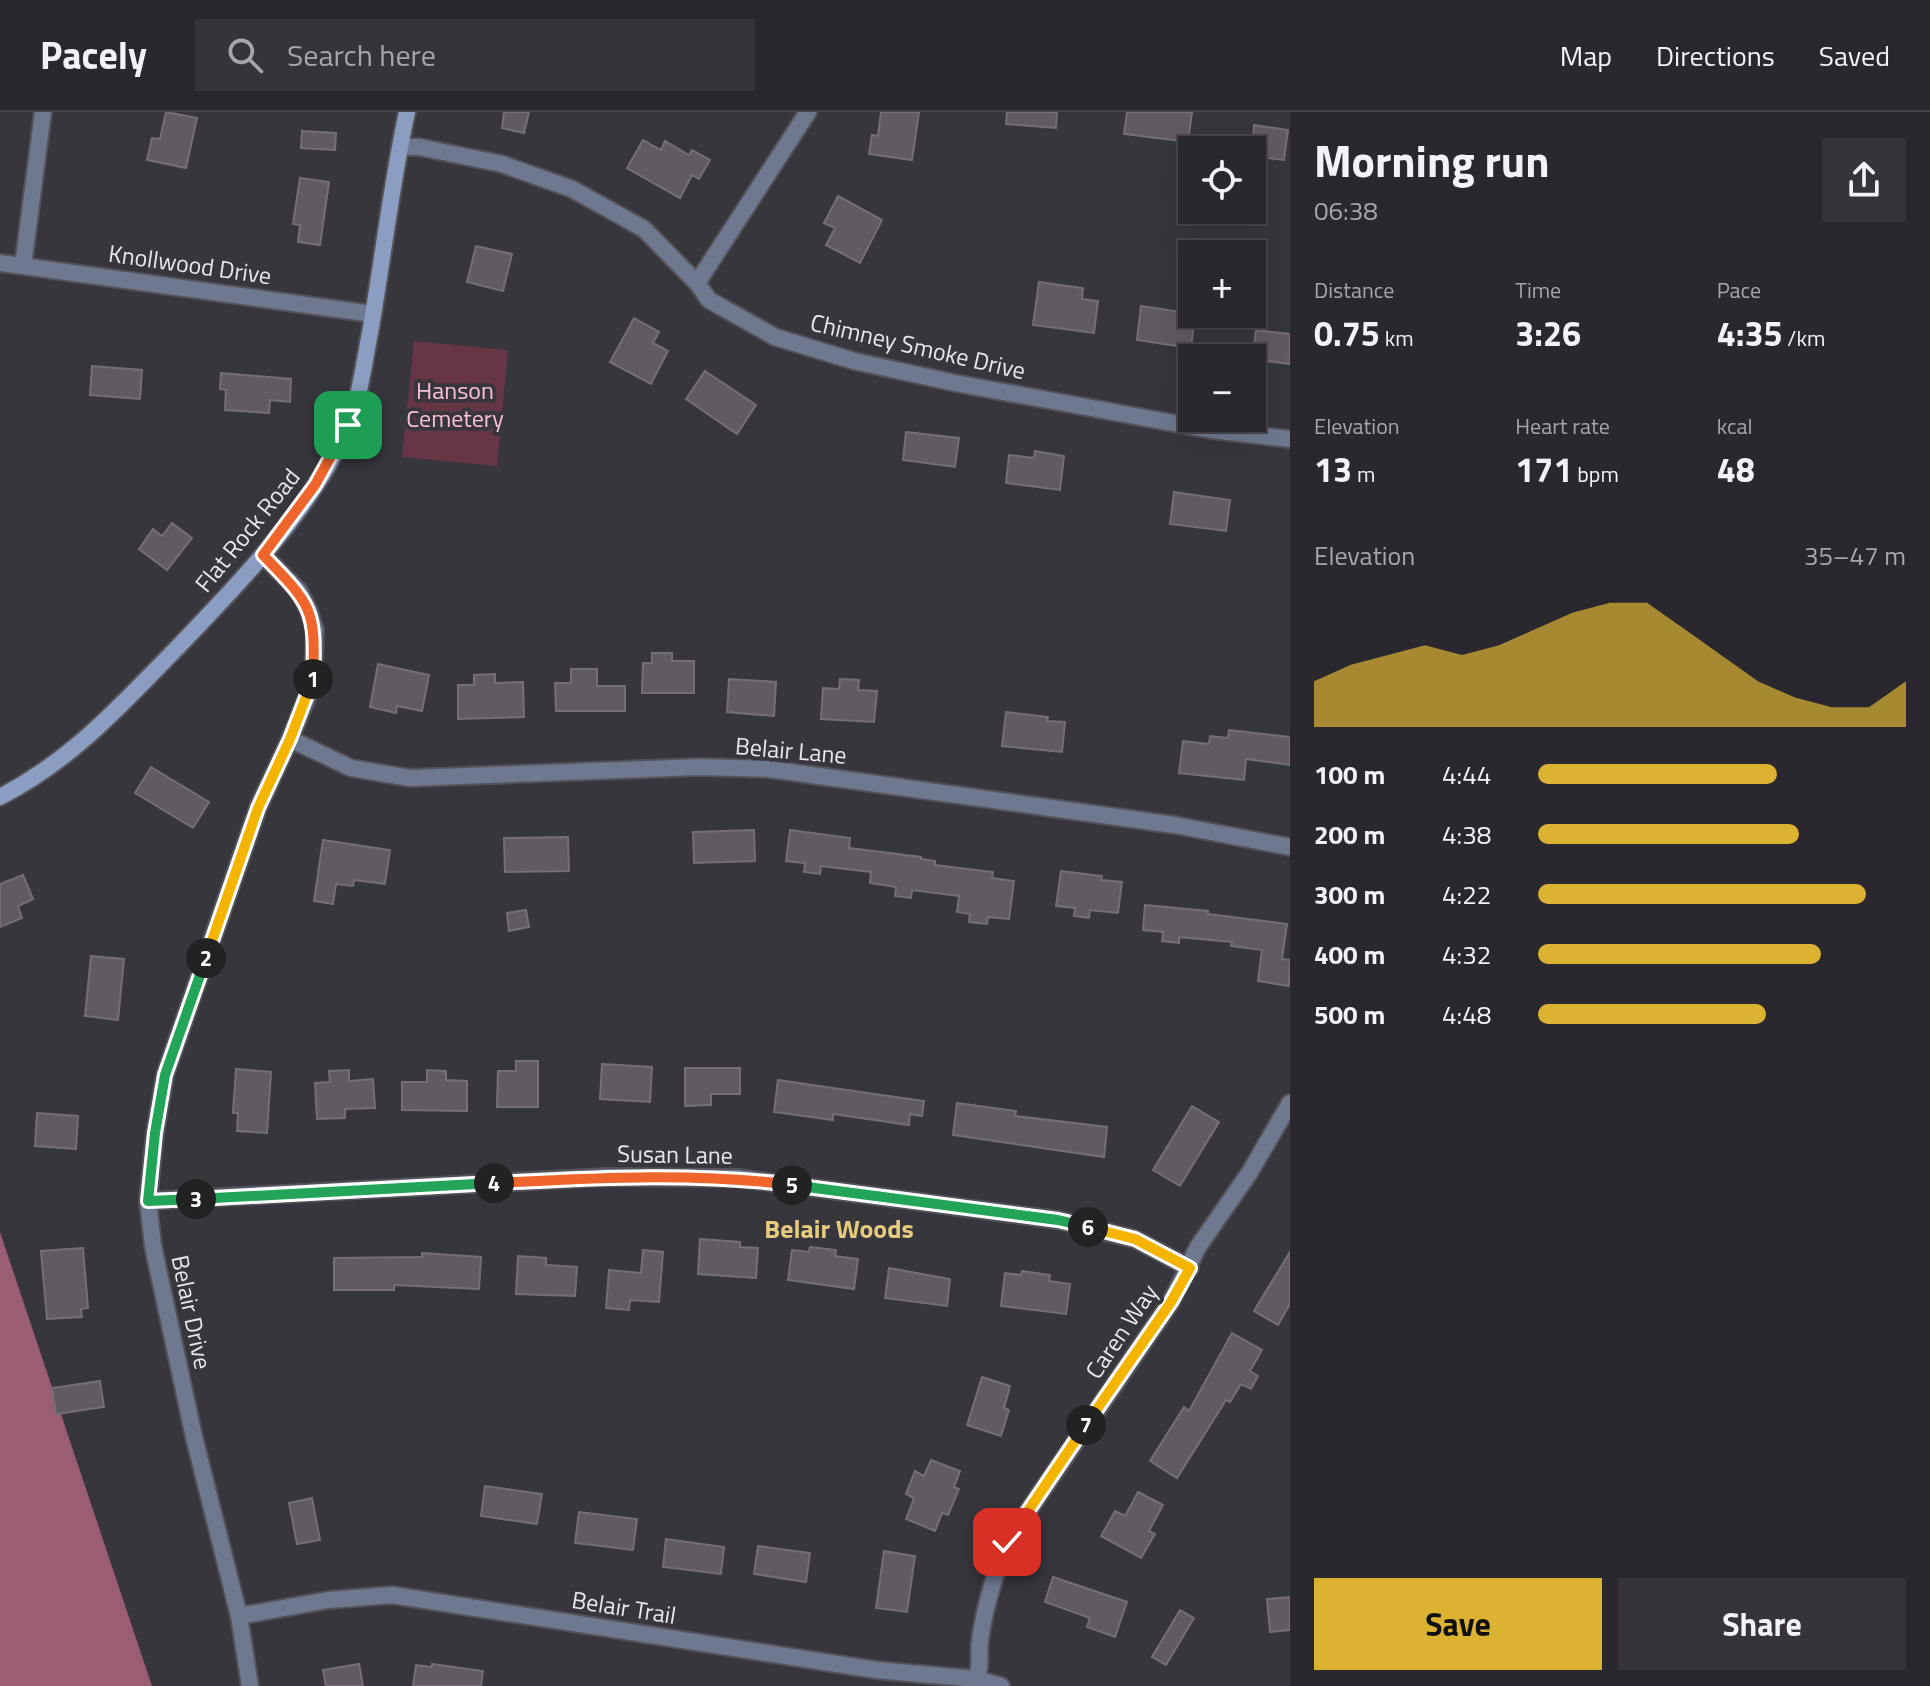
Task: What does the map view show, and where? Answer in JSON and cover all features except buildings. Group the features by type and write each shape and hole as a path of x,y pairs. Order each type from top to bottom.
{"street":[{"path":"23,266 43,112"},
{"name":"Flat Rock Road","path":"0,797 53,766 91,736 219,605 263,555 315,485 348,425 363,372 407,112"},
{"path":"697,283 808,112"},
{"name":"Chimney Smoke Drive","path":"401,142 405,147 419,147 502,164 572,189 644,229 697,283 709,300 775,337 854,361 955,383 1211,430 1290,439"},
{"name":"Knollwood Drive","path":"0,263 373,314"},
{"name":"Belair Drive","path":"250,1686 239,1616 194,1437 153,1246 148,1201 165,1075 258,808 313,683 315,630 309,611 299,591 263,555"},
{"name":"Belair Lane","path":"290,739 351,768 410,778 699,767 769,769 1175,825 1290,847"},
{"name":"Caren Way","path":"976,1679 980,1642 994,1576 1007,1542 1171,1302 1198,1247 1250,1172 1290,1103"},
{"name":"Susan Lane","path":"148,1201 606,1177 737,1178 1058,1220 1135,1239 1190,1268"},
{"name":"Belair Trail","path":"239,1616 328,1600 392,1595 876,1670 976,1679 1001,1686"}],"green space":[{"name":"Hanson Cemetery","path":"414,341 508,350 497,466 402,457"}],"shaded area":[{"path":"0,1232 152,1686 0,1686"}],"district":[{"name":"Belair Woods","path":"839,1228"}],"route":[{"path":"348,425 315,485 263,555 299,591 309,611 315,630 313,683 258,808 165,1075 148,1201 606,1177 737,1178 1058,1220 1135,1239 1190,1268 1171,1302 1007,1542"}]}
